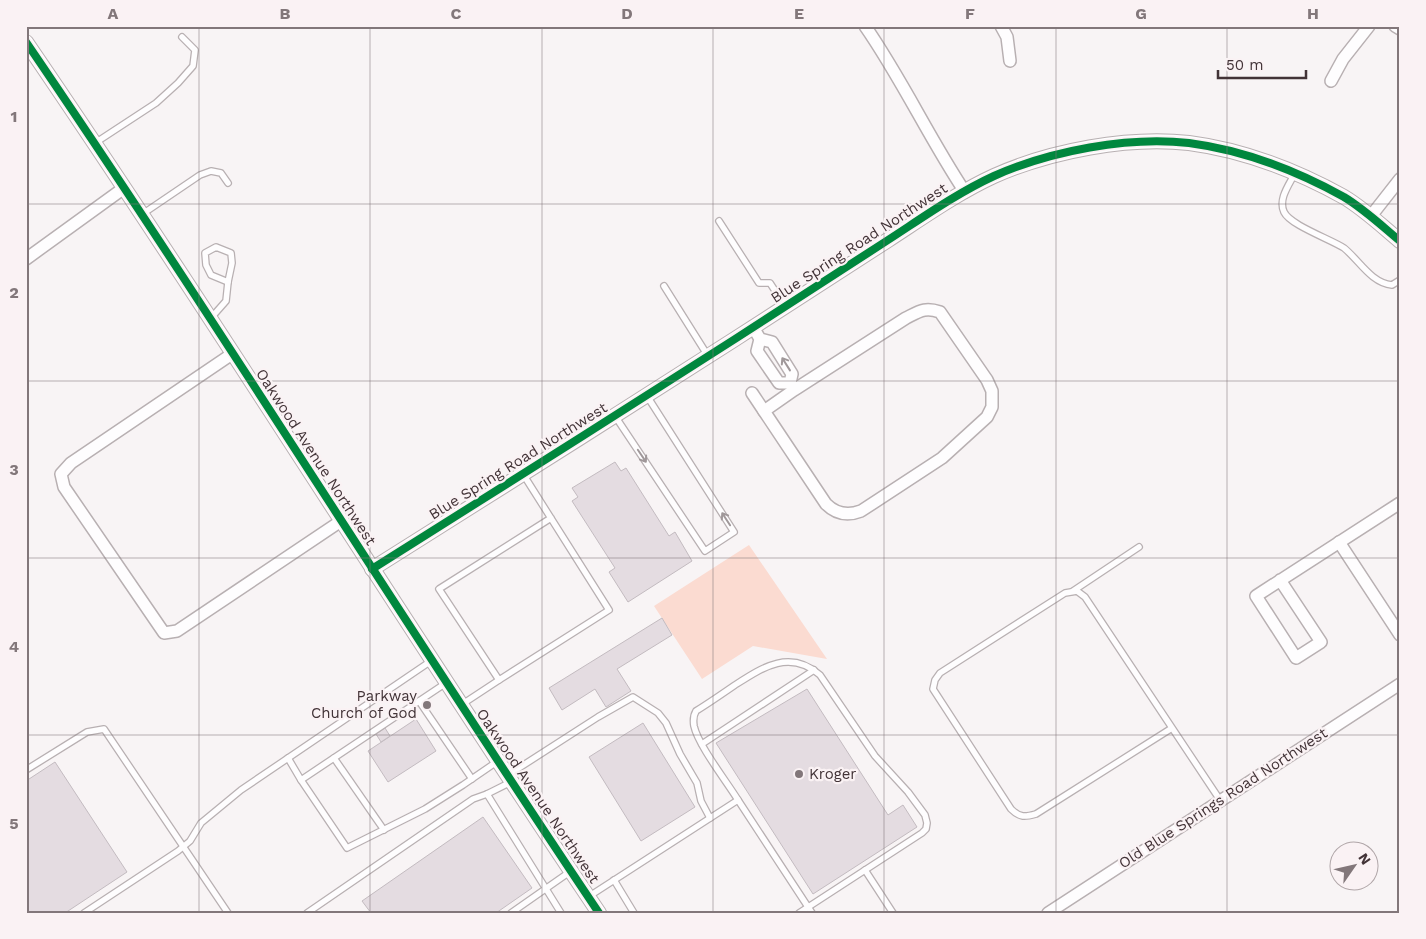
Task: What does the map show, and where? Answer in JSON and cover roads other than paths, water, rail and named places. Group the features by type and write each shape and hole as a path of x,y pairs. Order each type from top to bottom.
{"street":[{"path":"865,26 965,192"},
{"path":"1002,26 1007,37 1010,61"},
{"path":"1331,81 1343,59 1369,26"},
{"path":"1395,26 1400,29"},
{"name":"Oakwood Avenue Northwest","path":"26,42 95,143 460,705 599,913"},
{"name":"Blue Spring Road Northwest","path":"372,569 708,356 756,333 785,306 965,192 994,176 1050,155 1122,143 1189,143 1258,160 1295,173 1346,199 1371,216 1400,240"},
{"path":"1371,216 1400,179"},
{"path":"26,259 124,188"},
{"path":"752,393 764,411 826,504 832,510 852,515 942,458 987,417 992,407 992,391 987,380 940,312 932,309 922,310 906,318 792,387 764,411"},
{"path":"756,333 757,351 779,383 792,387"},
{"path":"756,333 772,342 792,374 792,387"},
{"path":"232,354 71,463 61,474 64,487 164,633 177,631 341,520"},
{"path":"1280,580 1321,642 1296,658 1256,596 1280,580 1400,503"},
{"path":"1340,542 1400,635"},
{"name":"Old Blue Springs Road Northwest","path":"1048,913 1400,684"}],"lane":[{"path":"95,143 156,103 193,66 195,50 182,37"},
{"path":"142,215 200,175 211,171 221,173 228,183"},
{"path":"1295,173 1282,202 1284,212 1288,218 1345,249 1384,285 1392,285 1400,280"},
{"path":"719,221 759,283 770,283 785,306"},
{"path":"209,319 226,301 232,263 231,253 216,247 205,253 206,265 211,275 228,282"},
{"path":"664,286 708,356"},
{"path":"615,416 705,550 734,532 647,396"},
{"path":"460,705 609,610 523,474"},
{"path":"499,680 439,589 551,518"},
{"path":"1072,592 1139,548"},
{"path":"1172,728 1036,814 1024,818 1017,815 1011,809 933,689 935,680 940,673 1065,593 1077,591 1085,597 1220,800"},
{"path":"84,913 184,846 190,841 201,823 241,790 432,661"},
{"path":"799,913 808,907 922,833 926,829 927,823 925,815 908,792 875,756 820,675 811,667 798,663 783,662 771,664 750,676 696,712 693,716 694,727 702,744 738,800 808,907 812,913"},
{"path":"702,744 814,670"},
{"path":"301,780 446,683"},
{"path":"307,913 473,799 487,794 598,717 633,697 658,713 666,723 696,783 701,801 710,818"},
{"path":"419,701 472,779"},
{"path":"26,770 87,732 104,729 228,913"},
{"path":"288,758 347,848 424,809 498,761"},
{"path":"334,758 384,830"},
{"path":"487,794 561,913"},
{"path":"588,897 738,800"},
{"path":"865,870 893,913"},
{"path":"511,913 571,871"},
{"path":"614,880 634,913"}],"place":[{"name":"Parkway Church of God","path":"427,705"},
{"name":"Kroger","path":"799,774"}]}
